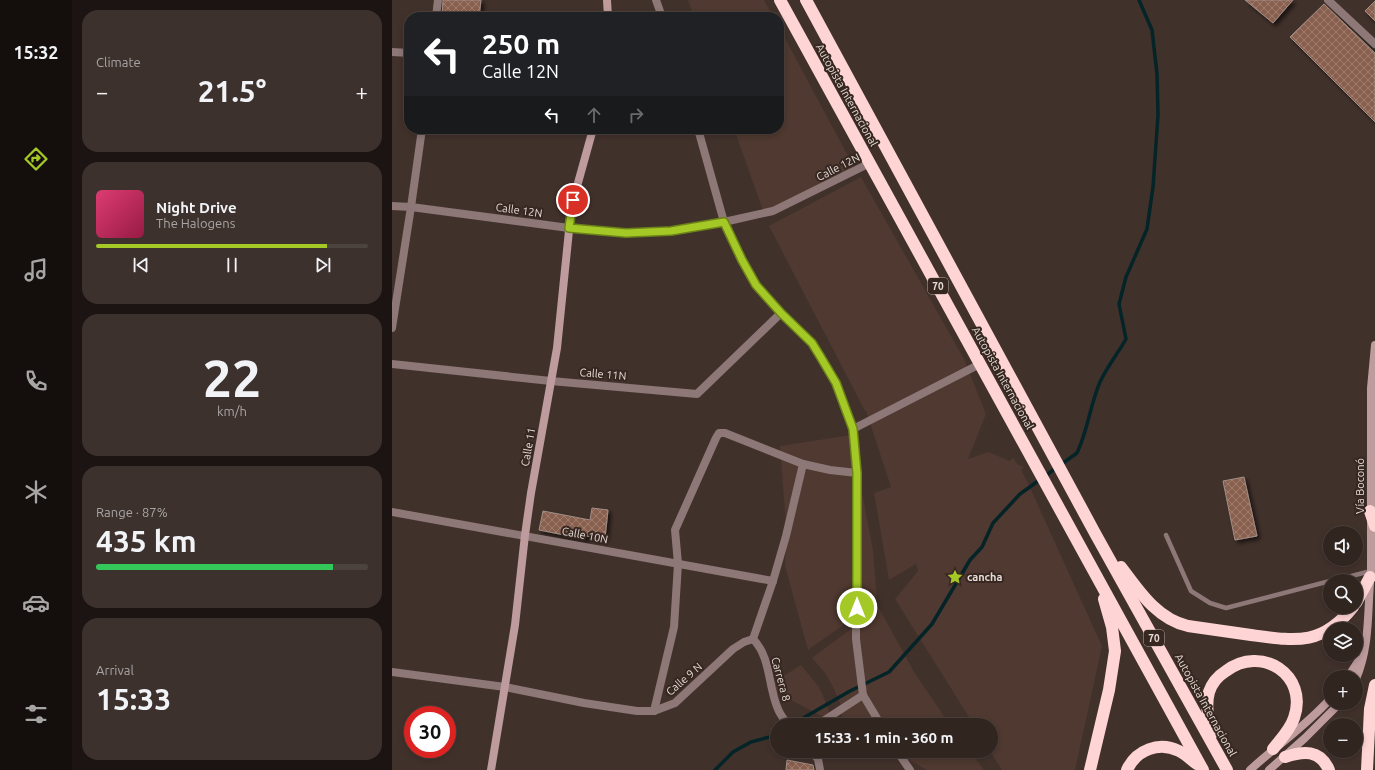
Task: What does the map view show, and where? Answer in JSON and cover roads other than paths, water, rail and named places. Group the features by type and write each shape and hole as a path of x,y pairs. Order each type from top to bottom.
{"highway":[{"name":"Autopista Internacional","path":"780,0 1202,769"},
{"name":"Autopista Internacional","path":"806,0 1096,535 1227,770"},
{"path":"1370,511 1375,526"},
{"path":"1096,535 1154,608 1166,618 1180,624 1286,640 1306,639 1319,635 1337,624 1346,614"},
{"path":"1090,770 1109,690 1115,651 1112,627 1095,573"},
{"path":"1363,589 1371,574"},
{"path":"1214,745 1207,708 1208,694 1211,686 1220,676 1233,666 1242,662 1260,661 1276,666 1287,675 1293,684 1296,694 1294,718 1274,749"},
{"path":"1367,770 1375,685"},
{"path":"1126,770 1131,762 1141,753 1149,749 1163,747 1180,751 1202,769"},
{"path":"1285,756 1300,752 1310,753 1321,759 1329,770"}],"street":[{"path":"437,12 438,0"},
{"path":"607,0 608,12"},
{"path":"656,0 660,12"},
{"path":"1328,0 1375,44"},
{"path":"392,52 404,53"},
{"path":"392,328 421,134"},
{"name":"Calle 11","path":"491,770 515,625 525,535 560,325 569,228 576,190 592,134"},
{"path":"699,134 724,222 742,260 756,285 781,313 812,343 836,383 853,429 857,473 856,640 863,695 878,718"},
{"name":"Calle 12N","path":"392,206 411,207 569,228 626,233 671,231 724,222 773,211 870,163"},
{"name":"Calle 11N","path":"392,364 697,394 781,313"},
{"name":"Vía Boconó","path":"1360,670 1368,626 1371,574 1370,511 1373,483 1371,388 1375,345"},
{"path":"853,429 980,364"},
{"path":"1371,388 1375,398"},
{"path":"654,710 674,627 678,564 675,530 719,434 725,433 803,464 830,470 857,473"},
{"path":"753,639 773,581 786,536 803,464"},
{"name":"Calle 10N","path":"392,512 773,581"},
{"name":"Calle 9 N","path":"392,672 505,687 584,704 637,712 654,710 675,703 733,649 744,642 753,639"},
{"name":"Carrera 8","path":"753,639 760,647 778,709 784,718"},
{"name":"Vía Boconó","path":"1352,670 1364,651"},
{"path":"828,718 863,695"},
{"path":"1250,770 1300,728 1323,706"},
{"path":"1269,770 1333,710"},
{"path":"817,758 820,770"},
{"path":"902,758 910,770"}],"lane":[{"path":"1166,535 1192,591 1210,602 1226,608 1323,583"},
{"path":"1363,575 1371,574"}],"waterway":[{"path":"804,718 850,691 889,672 932,624 970,560 982,547 993,523 1020,494 1077,453 1100,382 1126,339 1119,304 1126,277 1147,229 1153,187 1158,115 1157,74 1152,30 1139,0"},
{"path":"715,770 733,752 751,742 770,737"}],"place":[{"name":"cancha","path":"955,577"}]}
